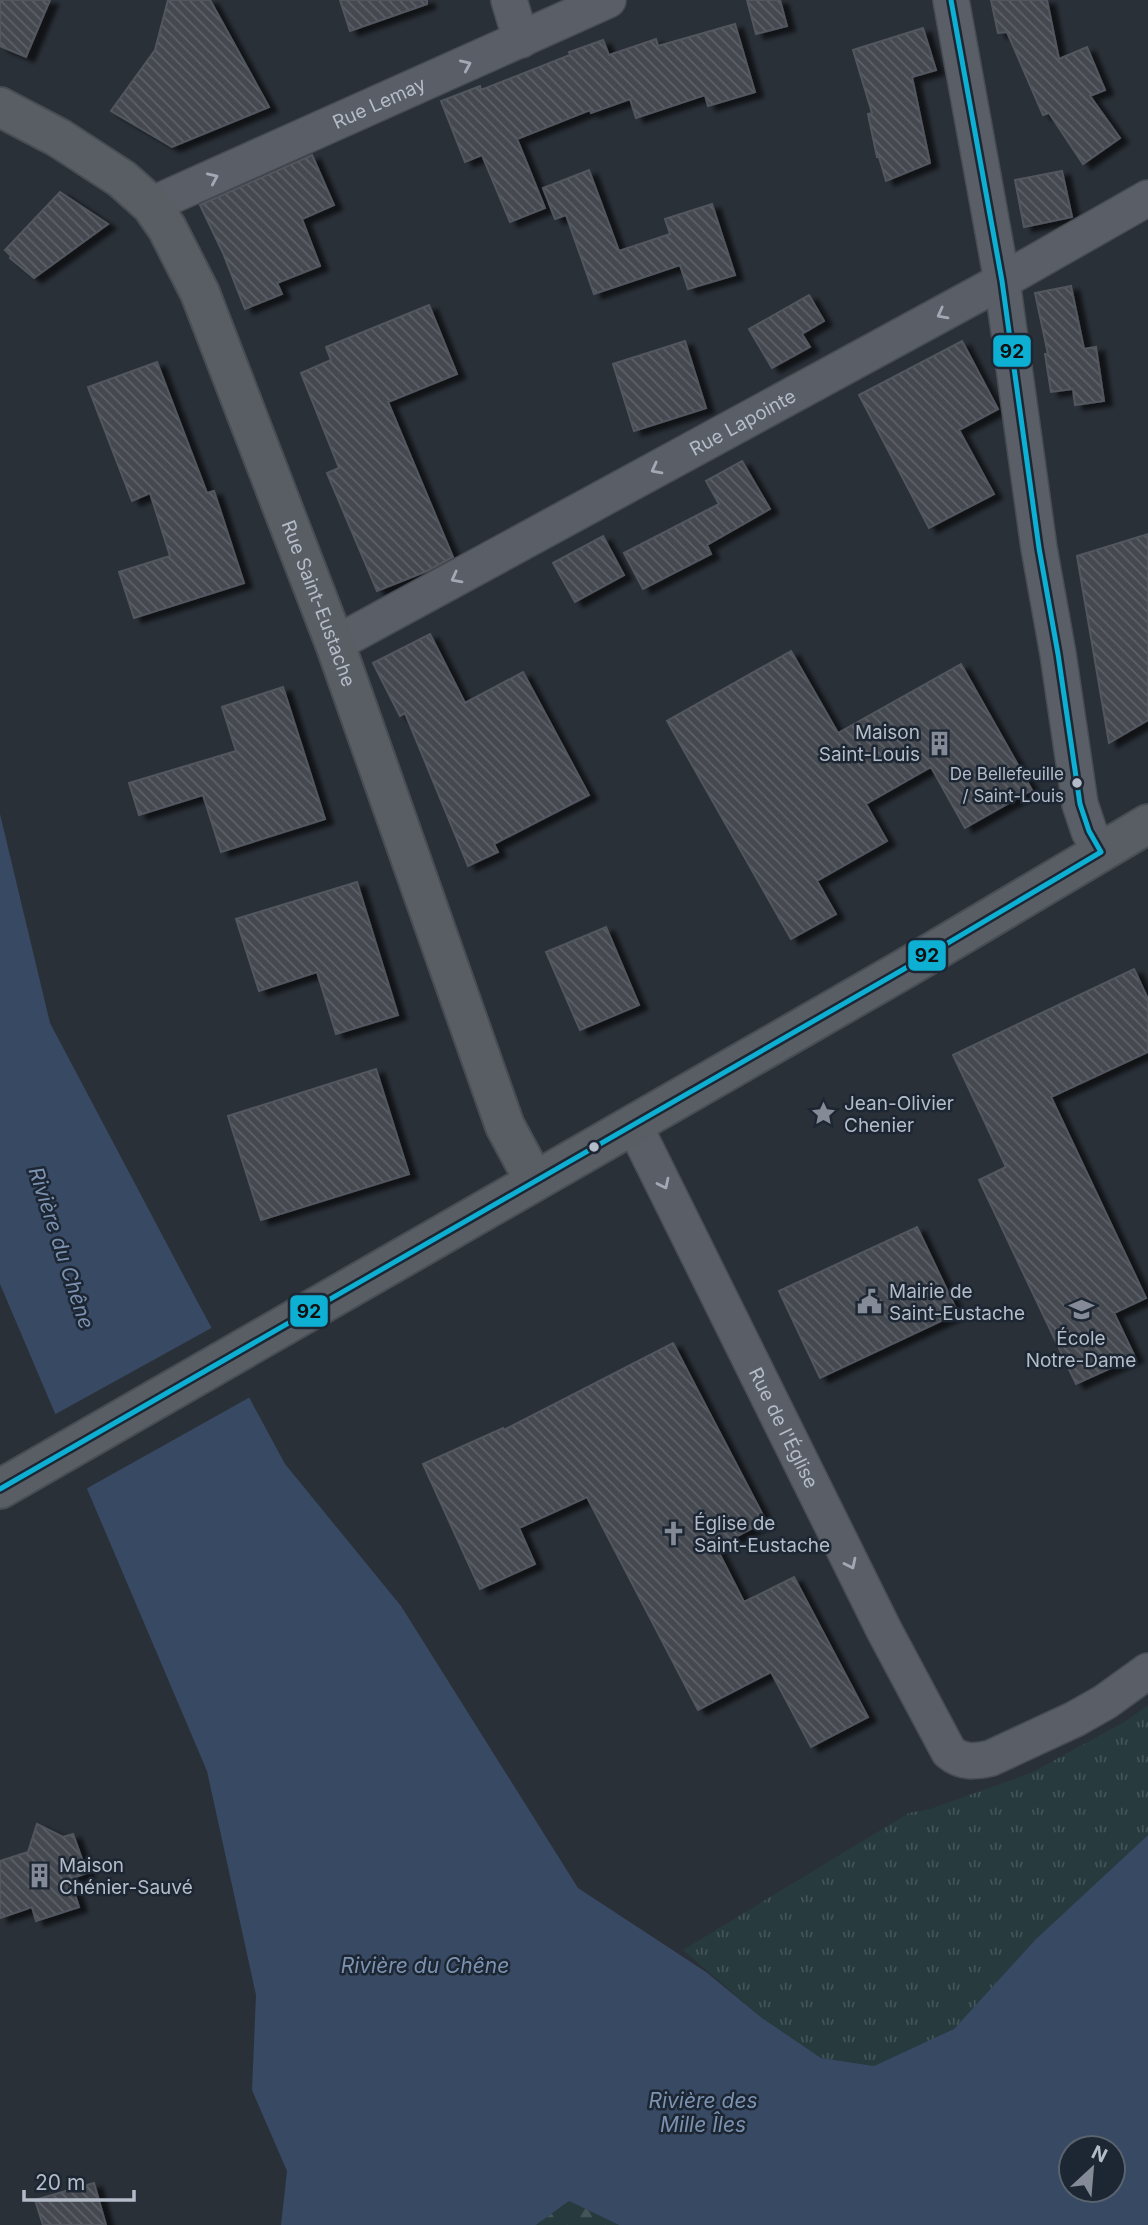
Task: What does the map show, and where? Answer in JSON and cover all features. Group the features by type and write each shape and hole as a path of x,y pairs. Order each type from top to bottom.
{"main road":[{"name":"Rue Saint-Eustache","path":"0,107 59,138 122,179 151,205 167,228 200,293 335,643 505,1126 534,1180"},
{"path":"0,1489 904,969 1148,824"}],"street":[{"path":"509,0 522,40"},
{"name":"Rue Lemay","path":"151,205 608,0"},
{"path":"951,0 1002,281 1039,548 1080,804 1089,831 1101,852"},
{"name":"Rue Lapointe","path":"335,643 1002,281 1148,198"},
{"name":"Rue de l'Église","path":"633,1123 890,1642 949,1752 963,1761 990,1758 1065,1724 1105,1702 1148,1671"}],"green space":[{"path":"1148,1705 1148,1835 1035,1940 954,2030 874,2066 821,2058 762,2018 683,1950 909,1813 930,1809 1031,1773 1126,1721"},
{"path":"569,2201 619,2225 536,2225"}],"water":[{"name":"Rivière du Chêne","path":"0,814 50,1023 196,1299 285,1464 401,1606 578,1888 706,1972 762,2018 821,2058 874,2066 954,2029 1035,1940 1148,1835 1148,2225 619,2225 569,2201 536,2225 281,2225 287,2171 252,2090 256,1995 207,1771 0,1284"}],"pier":[{"path":"215,1326 252,1396 84,1490 52,1416"}],"building":[{"path":"0,0 50,0 26,57 0,46"},
{"path":"168,0 210,0 269,107 172,147 111,111 155,50"},
{"path":"340,0 427,0 427,4 350,31"},
{"path":"747,0 780,0 787,26 756,34"},
{"path":"991,0 1047,0 1059,59 1087,47 1105,90 1090,96 1120,138 1083,164 1049,113 1043,115 1007,32 998,33"},
{"path":"735,24 755,92 708,106 705,95 636,118 630,99 591,113 590,110 517,139 545,208 510,222 482,155 465,162 441,101 480,86 481,90 603,40 609,55 656,39 658,46"},
{"path":"923,28 936,70 912,77 930,163 886,181 877,157 868,114 872,113 853,50"},
{"path":"312,155 334,205 302,219 320,266 277,283 282,294 245,309 200,205"},
{"path":"589,170 619,251 670,234 665,219 712,204 735,275 688,289 680,265 594,294 566,215 555,219 543,188"},
{"path":"1062,171 1072,217 1024,227 1015,180"},
{"path":"60,192 108,224 34,278 10,258 5,250"},
{"path":"1071,286 1084,349 1096,347 1104,401 1075,405 1073,389 1051,392 1045,354 1048,354 1035,293"},
{"path":"809,295 824,321 802,334 810,347 772,368 749,329"},
{"path":"429,305 457,374 388,402 453,557 427,571 377,591 327,473 339,468 301,373 331,360 326,347"},
{"path":"685,341 706,408 634,431 613,364"},
{"path":"962,341 998,409 959,430 994,494 929,528 859,395"},
{"path":"157,362 207,493 214,491 244,583 134,618 119,572 170,556 150,493 132,501 88,387"},
{"path":"742,461 770,509 707,545 711,554 643,589 624,553 719,504 706,481"},
{"path":"1148,534 1148,720 1109,743 1077,556"},
{"path":"603,536 624,575 575,602 553,563"},
{"path":"430,634 465,703 523,672 589,795 494,844 498,852 468,866 405,713 400,716 373,663"},
{"path":"791,651 838,733 961,664 1032,790 965,828 931,767 866,804 887,841 817,881 836,914 791,939 667,721"},
{"path":"283,687 325,819 221,852 203,795 139,815 129,783 236,751 222,707"},
{"path":"357,882 398,1015 336,1034 317,972 259,991 236,919"},
{"path":"606,927 639,1005 580,1030 546,952"},
{"path":"1134,969 1148,999 1148,1052 1051,1097 1146,1298 1114,1313 1135,1357 1076,1384 979,1180 1006,1167 953,1055"},
{"path":"376,1069 409,1174 261,1220 228,1116"},
{"name":"Mairie de Saint-Eustache","path":"917,1227 958,1313 820,1378 779,1291"},
{"name":"Église de Saint-Eustache","path":"673,1343 766,1521 716,1547 744,1602 794,1577 868,1717 811,1747 771,1672 698,1710 587,1497 519,1528 535,1564 480,1589 423,1464 503,1428 504,1430"},
{"name":"Maison Chénier-Sauvé","path":"37,1824 63,1837 73,1834 87,1873 70,1879 79,1907 36,1921 32,1907 0,1918 0,1861 28,1852"},
{"path":"94,2183 106,2225 43,2225 35,2200"}],"transit line":[{"name":"92","path":"0,1489 904,969 1101,852 1089,831 1080,804 1039,548 1002,281 951,0"}],"place":[{"name":"Maison Saint-Louis","path":"940,743"},
{"name":"De Bellefeuille / Saint-Louis","path":"1077,783"},
{"name":"Jean-Olivier Chenier","path":"824,1114"},
{"name":"Mairie de Saint-Eustache","path":"869,1302"},
{"name":"École Notre-Dame","path":"1081,1310"},
{"name":"Église de Saint-Eustache","path":"674,1534"},
{"name":"Maison Chénier-Sauvé","path":"39,1876"}],"water label":[{"name":"Rivière des Mille Îles","path":"703,2113"}]}
